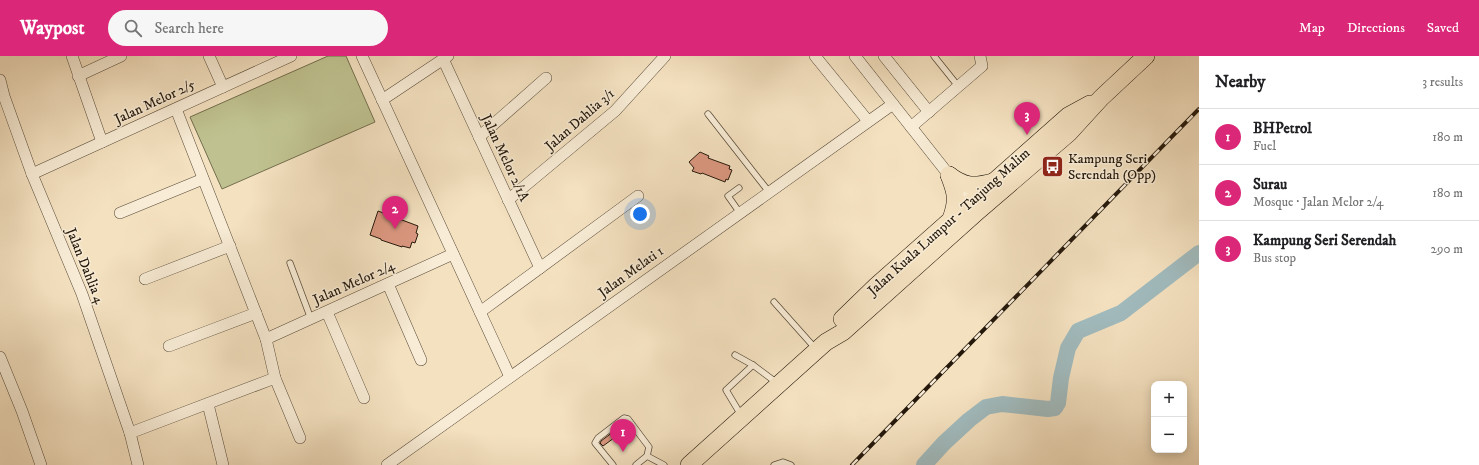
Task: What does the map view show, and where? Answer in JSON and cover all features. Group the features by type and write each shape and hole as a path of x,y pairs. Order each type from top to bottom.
{"main road":[{"name":"Jalan Kuala Lumpur - Tanjung Malim","path":"689,465 822,346 843,332 973,208 1069,133 1101,98 1146,56"},
{"name":"Jalan Kuala Lumpur - Tanjung Malim","path":"822,346 841,320 876,286 951,219 973,208 994,181 1068,116 1101,98"},
{"path":"949,175 958,182 969,185 979,185 994,181"},
{"path":"949,175 956,195 956,205 951,219"}],"street":[{"path":"72,56 102,142"},
{"path":"78,76 121,56"},
{"path":"209,56 223,87"},
{"name":"Jalan Melor 2/5","path":"32,174 176,109 288,56"},
{"path":"362,56 510,377"},
{"name":"Jalan Dahlia 3/1","path":"508,200 615,111 665,56"},
{"path":"815,56 868,121"},
{"path":"855,56 949,175 973,208"},
{"path":"884,56 929,112"},
{"path":"911,127 982,66 980,56"},
{"path":"382,100 446,58"},
{"name":"Jalan Melor 2/1A","path":"446,58 479,137 540,268"},
{"path":"479,137 546,78"},
{"name":"Jalan Dahlia 4","path":"0,80 4,96 32,174 82,294 130,433 138,465"},
{"name":"Jalan Melati 1","path":"387,465 893,104"},
{"path":"176,109 266,339 275,378 300,438"},
{"path":"120,213 203,179"},
{"path":"480,312 638,196"},
{"path":"145,279 230,246"},
{"name":"Jalan Melor 2/4","path":"266,339 454,254"},
{"path":"388,284 421,360"},
{"path":"327,312 364,398"},
{"path":"169,346 256,313"},
{"path":"0,357 22,411 41,465"},
{"path":"130,433 275,378"},
{"path":"208,404 223,465"}],"lane":[{"path":"934,56 958,86"},
{"path":"708,114 769,192"},
{"path":"739,188 728,196 740,213"},
{"path":"290,263 311,319"},
{"path":"774,302 822,346"},
{"path":"735,356 753,365 779,384"},
{"path":"742,418 726,390 753,365"},
{"path":"613,465 595,443 598,438 624,418 628,420 649,446 648,456 636,465"},
{"path":"648,456 664,465"},
{"path":"774,465 783,462 791,465"}],"green space":[{"path":"328,56 346,56 375,122 222,189 190,117"}],"building":[{"path":"700,152 709,156 708,158 730,166 729,169 732,170 728,180 726,179 725,182 702,173 692,171 694,168 689,162"},
{"path":"378,211 418,226 416,233 418,234 415,243 412,242 410,248 402,247 370,235"},
{"path":"625,423 629,427 603,446 600,443 601,441"}],"waterway":[{"path":"924,465 944,443 986,407 1002,404 1048,409 1055,408 1058,403 1061,378 1068,348 1078,331 1121,313 1199,253"}],"railway":[{"path":"852,465 1199,109"}],"place":[{"name":"Kampung Seri Serendah","path":"1027,135"},
{"name":"Kampung Seri Serendah (Opp)","path":"1053,167"},
{"name":"Surau","path":"395,229"},
{"name":"BHPetrol","path":"623,452"}]}
